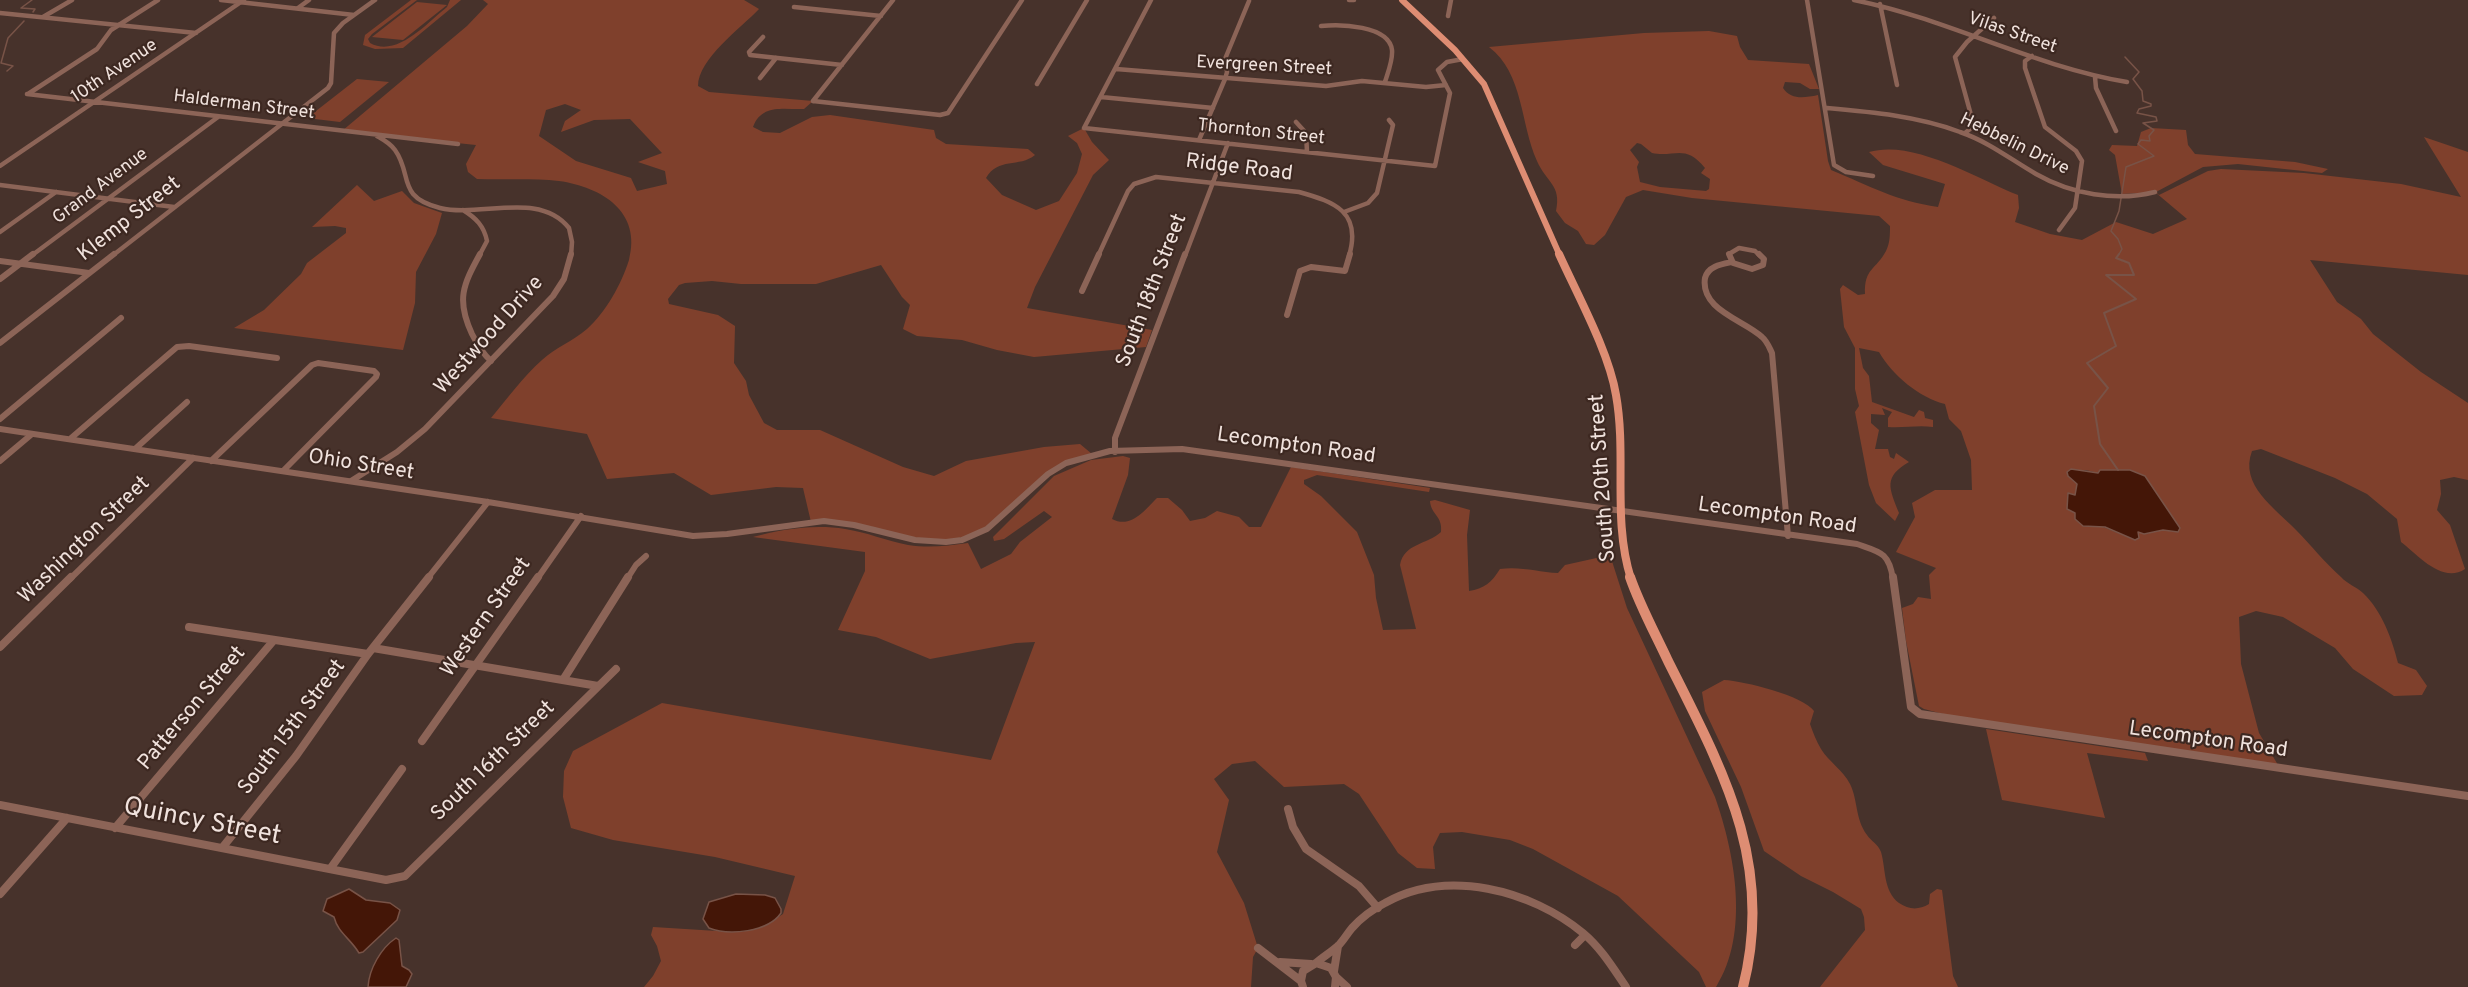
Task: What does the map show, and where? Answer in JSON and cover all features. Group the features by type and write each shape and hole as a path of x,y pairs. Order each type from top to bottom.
{"main road":[{"name":"South 20th Street","path":"1402,0 1463,59 1484,84 1611,370 1617,389 1620,418 1622,511 1628,570 1640,602 1725,777 1734,798 1743,831 1752,876 1753,905 1750,958 1743,987"}],"street":[{"path":"43,17 72,0"},
{"path":"119,25 158,0"},
{"path":"221,0 354,15"},
{"path":"297,9 309,0"},
{"path":"281,125 331,83 334,33 375,0"},
{"path":"893,0 813,101 940,115 948,113 1022,0"},
{"path":"1037,84 1087,0"},
{"path":"1151,0 1101,97 1213,108"},
{"path":"1349,0 1354,0"},
{"path":"1448,16 1451,0"},
{"path":"1807,0 1834,165 1837,169 1873,176"},
{"name":"Vilas Street","path":"1854,0 1878,3 2095,77 2127,82"},
{"name":"10th Avenue","path":"0,166 242,1"},
{"path":"1199,140 1225,79 1227,72 1225,59 1250,1"},
{"path":"1878,3 1897,85"},
{"path":"794,7 881,16"},
{"path":"0,13 196,33"},
{"path":"1965,133 1970,129 1971,115 1955,57 1994,18"},
{"path":"1321,26 1330,24 1367,29 1387,40 1391,44 1392,52 1385,82"},
{"name":"Halderman Street","path":"119,25 111,30 97,49 27,94 458,144"},
{"path":"763,36 749,52 750,55 842,65"},
{"path":"2032,56 2025,61 2025,69 2045,128 2076,151 2082,161 2075,208 2059,230"},
{"path":"760,78 776,58"},
{"path":"1446,85 1438,70 1447,62 1463,59"},
{"name":"Evergreen Street","path":"1116,69 1326,86 1362,81 1426,87 1446,85"},
{"path":"2095,77 2096,88 2115,131"},
{"name":"Thornton Street","path":"1101,97 1084,128 1435,166 1450,93 1446,85"},
{"name":"Hebbelin Drive","path":"1826,108 1906,117 1965,133 1997,149 2039,175 2079,190 2104,195 2134,197 2155,192"},
{"name":"Grand Avenue","path":"0,279 218,117"},
{"path":"1287,315 1300,271 1311,267 1345,271 1354,231 1352,223 1344,212 1368,202 1377,193 1393,125 1389,120"},
{"path":"1296,122 1306,133 1307,152"},
{"name":"Klemp Street","path":"0,343 281,125"},
{"path":"377,136 395,147 411,140"},
{"name":"South 18th Street","path":"1115,452 1115,438 1228,143"},
{"name":"Westwood Drive","path":"351,481 392,456 438,418 551,297 564,278 571,258 571,240 566,223 547,214 520,207 463,210 444,208 415,197 408,189 401,157 395,147"},
{"name":"Ridge Road","path":"1082,291 1128,191 1134,184 1155,177 1310,194 1328,201 1344,212"},
{"path":"0,185 174,207"},
{"path":"0,232 56,192"},
{"path":"479,219 490,208"},
{"path":"463,210 479,219 485,228 487,241 466,275 461,302 464,316 483,355 491,361"},
{"path":"1732,262 1729,257 1731,251 1744,248 1759,253 1764,262 1761,267 1752,269 1742,268 1732,262 1716,265 1708,270 1704,283 1716,306 1763,337 1772,353 1788,536"},
{"path":"0,261 88,273"},
{"path":"0,419 120,318"},
{"path":"70,439 174,349 189,346 277,358"},
{"path":"211,461 312,365 318,363 374,371 377,374 283,471"},
{"path":"135,449 187,402"},
{"name":"Ohio Street","path":"0,429 581,516 693,536 717,536"},
{"path":"0,461 32,434"},
{"name":"Lecompton Road","path":"717,536 812,522 837,521 918,541 945,543 962,540 988,530 1047,474 1060,466 1092,454 1171,448 1875,548 1882,552 1890,564 1911,706 1920,714 2468,796"},
{"name":"Washington Street","path":"0,647 193,458"},
{"name":"South 15th Street","path":"222,848 296,756 370,651 488,502"},
{"name":"Western Street","path":"422,741 581,516"},
{"name":"South 16th Street","path":"563,680 636,565 646,556"},
{"path":"189,627 476,665 598,686"},
{"name":"Patterson Street","path":"115,828 274,640"},
{"name":"South 16th Street","path":"396,879 405,876 616,669"},
{"path":"330,869 402,769"},
{"name":"Quincy Street","path":"0,805 386,880 396,879"},
{"path":"1288,809 1297,839 1310,854 1361,887 1378,908"},
{"path":"0,894 67,818"},
{"path":"1302,984 1303,971 1338,946 1353,927 1378,908 1391,900 1416,891 1442,886 1485,887 1507,891 1542,906 1561,917 1603,953 1626,987"},
{"path":"1575,945 1584,936"},
{"path":"1335,987 1334,960 1338,946"},
{"path":"1258,948 1302,984"},
{"path":"1276,962 1326,965 1347,987"}],"shaded area":[{"path":"411,0 417,0 372,34 368,39 370,43 391,46 401,42 411,37 447,7 450,0 461,0 403,48 375,49 363,45 365,35"},
{"path":"483,0 744,0 759,9 705,65 698,86 709,92 813,101 804,109 768,111 757,119 753,127 763,132 780,133 812,117 830,115 934,130 936,138 946,144 1028,149 1035,155 1029,159 996,167 986,178 1002,195 1036,210 1059,201 1077,173 1082,154 1077,143 1068,136 1084,128 1092,142 1109,160 1093,175 1035,287 1027,308 1152,330 1146,347 1034,357 962,340 917,336 903,329 910,305 881,265 816,284 741,284 712,281 685,283 679,285 668,299 669,304 718,315 735,326 734,363 746,381 749,395 764,423 777,430 820,430 903,467 934,476 966,461 1044,447 1080,444 1092,454 1061,466 976,535 929,543 837,521 811,522 803,488 776,487 711,495 674,473 607,479 587,434 491,418 535,367 547,356 587,329 607,306 622,279 629,260 630,228 624,215 603,196 575,184 549,180 477,179 468,172 466,164 476,145 342,131 467,26 488,4","holes":["565,104 581,110 565,121 561,132 594,120 630,119 662,153 638,162 665,171 667,184 637,191 631,178 576,161 539,136 546,110"]},
{"path":"417,2 447,5 403,40 372,37"},
{"path":"1709,31 1737,36 1740,47 1748,60 1809,64 1819,89 1810,89 1800,83 1785,82 1783,88 1794,96 1818,95 1831,170 1896,197 1938,207 1945,184 1883,165 1869,152 1886,149 1924,155 1964,170 2018,195 2019,208 2015,222 2050,234 2082,240 2116,222 2153,234 2187,219 2155,192 2122,194 2115,155 2109,150 2112,145 2137,146 2141,132 2151,128 2186,130 2188,145 2195,154 2295,162 2328,169 2322,173 2238,164 2203,167 2156,192 2159,195 2208,171 2221,169 2304,173 2401,184 2461,197 2424,137 2468,152 2468,275 2310,260 2337,302 2361,319 2373,334 2421,372 2468,403 2468,480 2454,477 2440,480 2441,494 2437,510 2450,525 2465,569 2456,573 2448,573 2431,566 2401,542 2397,519 2367,494 2335,478 2261,449 2252,451 2249,463 2250,475 2261,495 2335,572 2361,591 2376,608 2393,644 2398,663 2416,670 2427,686 2422,695 2394,696 2353,669 2335,648 2283,617 2256,611 2239,617 2241,664 2259,733 2278,765 1947,715 1919,706 1902,608 1913,604 1918,597 1931,599 1929,575 1936,568 1896,552 1915,517 1912,503 1935,490 1972,490 1971,460 1961,431 1949,419 1945,404 1926,397 1899,377 1879,352 1859,348 1863,368 1869,376 1872,402 1914,417 1919,410 1924,412 1925,418 1933,420 1933,427 1888,427 1888,418 1892,412 1882,408 1885,415 1871,414 1871,423 1879,430 1875,449 1888,449 1890,457 1894,459 1896,453 1909,462 1901,467 1892,478 1891,490 1899,513 1895,521 1876,503 1869,485 1855,412 1859,406 1855,389 1855,348 1844,327 1840,289 1843,285 1858,295 1865,294 1866,279 1887,248 1890,226 1879,216 1692,198 1643,190 1626,197 1605,235 1594,245 1586,244 1578,231 1565,223 1556,211 1557,195 1531,146 1515,85 1509,71 1489,47 1644,33","holes":["1637,143 1652,153 1679,153 1698,160 1705,168 1701,173 1710,179 1709,189 1706,191 1660,187 1640,182 1637,167 1639,162 1630,150","2086,470 2098,473 2101,470 2163,530 2144,534 2138,532 2135,540 2098,525 2068,493 2076,495 2077,484 2067,472"]},
{"path":"357,79 389,82 340,122 307,118"},
{"path":"357,185 374,201 402,191 414,203 442,213 436,234 416,272 415,303 403,350 234,328 264,310 301,274 307,263 346,233 346,228 335,226 312,227"},
{"path":"1123,456 1130,458 1128,475 1112,519 1125,522 1137,517 1157,498 1168,498 1182,510 1190,521 1205,518 1217,511 1239,517 1249,527 1261,527 1291,467 1430,488 1429,492 1317,475 1304,480 1304,484 1321,496 1357,532 1374,575 1383,630 1416,629 1400,565 1406,552 1441,532 1439,519 1430,501 1435,500 1470,510 1467,535 1469,591 1487,584 1500,569 1558,573 1565,565 1610,555 1627,608 1715,797 1728,843 1736,893 1736,918 1727,966 1716,987 1706,987 1699,972 1618,896 1533,849 1510,840 1462,832 1440,833 1433,847 1435,869 1417,868 1398,853 1359,794 1344,784 1284,787 1255,761 1232,764 1214,779 1229,800 1217,852 1244,903 1258,948 1253,957 1251,987 644,987 661,961 651,935 653,927 733,932 772,921 783,914 795,876 715,857 613,840 571,828 563,797 564,771 573,751 662,703 991,760 1035,642 1016,643 930,659 876,637 838,630 865,571 865,552 753,537 787,530 822,527 853,530 916,546 968,543 981,569 1011,554 1020,542 1052,517 1044,511 1004,539 994,541 993,537 1054,476 1091,460"},
{"path":"2071,469 2098,473 2100,470 2130,470 2145,476 2180,528 2178,532 2163,530 2144,534 2138,532 2139,538 2135,540 2105,527 2083,526 2075,519 2075,513 2067,509 2068,493 2075,495 2077,484 2068,476 2067,472"},
{"path":"1724,680 1759,686 1786,695 1808,705 1814,711 1810,724 1815,737 1824,754 1844,774 1850,784 1863,829 1881,852 1888,886 1894,898 1906,907 1918,908 1929,904 1930,894 1937,889 1942,890 1953,976 1958,987 1820,987 1865,930 1864,917 1861,909 1801,876 1764,851 1741,787 1705,711 1702,692"},
{"path":"1986,729 2145,753 2148,761 2087,753 2105,818 2002,800"},
{"path":"349,889 366,900 390,903 400,910 397,920 363,952 359,953 338,927 334,917 323,911 327,899"},
{"path":"736,894 765,895 775,898 781,913 767,924 748,931 727,932 709,928 703,919 709,902"},
{"path":"396,938 399,940 402,966 412,974 406,987 368,987 377,960 385,947"}],"waterway":[{"path":"32,0 21,8 35,9 33,12"},
{"path":"7,71 13,66 1,63 8,38 24,21"},
{"path":"2118,256 2122,249 2118,239 2111,231 2119,211 2126,167 2154,156 2138,144 2141,140 2150,141 2149,136 2154,130 2143,123 2157,121 2156,117 2137,113 2139,109 2151,106 2151,104 2143,101 2142,91 2133,79 2139,72 2125,57"},
{"path":"2118,470 2100,444 2094,406 2108,388 2087,363 2116,346 2104,313 2136,299 2106,275 2134,275 2129,263 2116,258 2119,254"}]}
